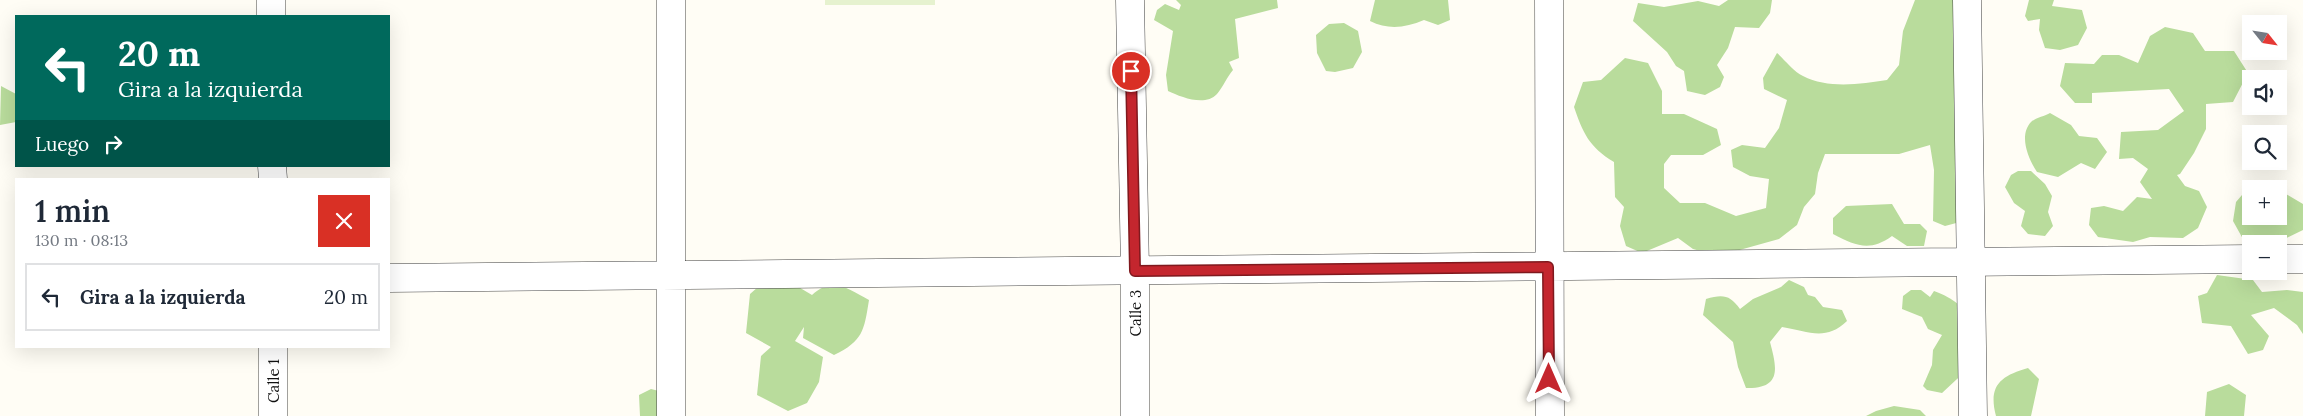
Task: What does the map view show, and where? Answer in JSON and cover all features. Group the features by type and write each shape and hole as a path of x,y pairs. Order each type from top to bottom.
{"street":[{"path":"271,0 271,15"},
{"path":"670,416 671,0"},
{"name":"Calle 3","path":"1130,0 1135,271 1135,416"},
{"path":"1549,0 1548,267 1550,416"},
{"path":"1967,0 1973,416"},
{"path":"390,278 2242,259"},
{"path":"2287,259 2303,259"},
{"name":"Calle 1","path":"273,348 273,416"}],"green space":[{"path":"825,0 935,0 935,5 825,5"},
{"path":"1176,0 1277,0 1278,8 1235,19 1239,58 1229,62 1233,70 1217,94 1206,100 1193,100 1168,91 1166,75 1173,31 1154,20 1157,10 1165,4 1179,10 1181,5"},
{"path":"1375,0 1448,0 1450,20 1438,25 1424,20 1397,27 1383,26 1370,21"},
{"path":"1728,0 1772,0 1770,13 1759,28 1735,27 1728,48 1717,65 1724,77 1720,87 1705,95 1687,91 1684,71 1676,66 1667,52 1633,21 1638,3 1664,7 1698,1 1719,6"},
{"path":"1915,0 1977,0 1960,222 1945,226 1933,221 1934,170 1930,145 1899,154 1825,154 1818,173 1815,194 1804,207 1797,225 1779,239 1718,256 1693,249 1678,238 1642,253 1626,246 1620,226 1624,207 1615,197 1614,162 1598,151 1588,139 1574,107 1583,82 1601,80 1625,58 1648,63 1662,91 1662,114 1684,114 1717,129 1721,145 1703,155 1671,155 1664,164 1664,188 1680,203 1705,203 1736,216 1766,208 1769,179 1750,176 1733,167 1731,150 1742,145 1765,148 1779,128 1787,100 1764,89 1763,78 1777,53 1800,74 1823,83 1856,84 1887,80 1899,65 1903,31"},
{"path":"2029,0 2054,0 2052,6 2082,10 2087,28 2078,45 2060,50 2045,48 2039,30 2040,19 2028,21 2025,16"},
{"path":"1344,23 1358,31 1362,52 1353,68 1335,72 1326,71 1317,53 1316,35 1329,24"},
{"path":"2165,27 2193,33 2205,51 2234,51 2246,70 2242,70 2242,85 2233,102 2206,104 2206,129 2194,153 2180,174 2177,175 2185,186 2199,191 2207,207 2198,228 2183,238 2150,237 2133,242 2098,237 2089,225 2091,208 2104,206 2123,211 2137,197 2152,199 2140,182 2148,169 2133,158 2119,159 2121,132 2158,130 2184,111 2169,89 2092,93 2092,103 2075,103 2060,86 2065,63 2094,64 2102,55 2119,55 2138,63 2150,36"},
{"path":"1,86 15,93 15,122 0,125"},
{"path":"2050,113 2071,125 2079,136 2097,138 2107,152 2095,169 2081,163 2058,177 2037,172 2028,155 2025,134 2031,122"},
{"path":"2018,171 2031,171 2045,184 2052,196 2048,212 2053,226 2045,236 2028,234 2021,226 2025,211 2014,203 2005,187 2011,175"},
{"path":"2242,195 2242,225 2287,225 2287,195 2303,204 2303,230 2287,238 2287,235 2242,235 2242,237 2233,221 2236,202"},
{"path":"1892,204 1904,224 1920,224 1927,231 1924,246 1907,246 1892,236 1877,244 1863,246 1833,234 1833,218 1846,206"},
{"path":"2217,275 2242,280 2253,280 2262,292 2287,290 2303,292 2303,334 2297,325 2274,308 2251,315 2269,336 2263,350 2248,354 2231,326 2202,323 2198,296 2207,293"},
{"path":"785,279 812,295 820,289 834,285 869,300 866,320 860,334 851,345 834,355 803,338 804,327 795,341 823,357 819,382 807,403 788,411 757,395 761,356 771,347 746,333 750,294 765,281"},
{"path":"1789,280 1804,287 1808,295 1815,297 1823,307 1842,310 1847,321 1839,327 1824,333 1782,327 1770,342 1775,368 1771,381 1766,385 1746,388 1738,367 1733,342 1703,315 1706,299 1717,296 1726,297 1733,301 1740,309 1753,299 1781,287"},
{"path":"1911,290 1921,290 1930,297 1934,291 1948,297 1958,304 1968,320 1971,366 1942,393 1927,390 1923,386 1932,365 1933,350 1942,335 1928,329 1922,317 1902,309 1903,296"},
{"path":"2028,368 2039,379 2031,416 1996,416 1994,397 1998,384 2010,375"},
{"path":"2229,384 2246,395 2244,416 2205,416 2207,392"},
{"path":"651,389 671,394 674,416 640,416 639,395"},
{"path":"1894,406 1920,410 1926,416 1866,416"}],"route":[{"path":"1131,71 1135,271 1548,267 1549,379"}]}
